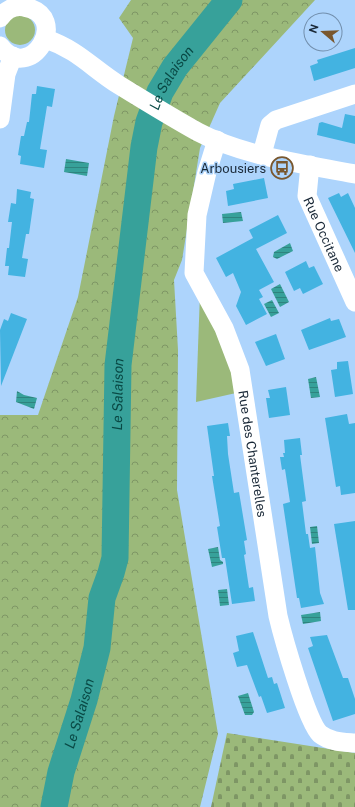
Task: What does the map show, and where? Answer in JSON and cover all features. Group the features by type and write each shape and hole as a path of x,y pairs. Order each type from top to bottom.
{"street":[{"path":"0,119 6,74 7,51 22,57 31,55 37,51 46,39 47,32 43,20 38,13 31,8 22,6 14,8 1,16"},
{"path":"46,39 80,55 118,84 190,127 217,140 262,154 355,174"},
{"path":"262,154 270,125 276,120 355,94"},
{"name":"Rue des Chanterelles","path":"217,140 207,172 197,215 194,273 224,328 240,370 278,616 285,645 315,727 328,740 355,743"},
{"name":"Rue Occitane","path":"310,165 307,196 355,302"}],"green space":[{"path":"131,0 315,0 220,103 200,148 182,260 174,280 178,350 177,490 218,734 200,807 0,807 0,415 38,415 78,297 114,116 133,38 119,18"},
{"path":"20,15 31,19 35,30 31,41 20,45 9,41 5,30 9,19"},
{"path":"200,293 232,372 236,393 196,402"},
{"path":"227,733 355,753 355,807 211,807"}],"shaded area":[{"path":"66,159 89,163 87,176 64,172"},
{"path":"241,212 243,221 223,223 222,214"},
{"path":"290,243 293,251 277,259 273,257 274,252"},
{"path":"280,284 289,302 280,307 271,289"},
{"path":"272,300 279,313 271,317 264,304"},
{"path":"316,377 320,397 311,398 308,379"},
{"path":"17,391 24,395 37,398 34,409 16,402"},
{"path":"317,526 319,543 312,544 310,527"},
{"path":"218,547 220,560 223,564 212,567 208,549"},
{"path":"227,589 229,605 220,606 218,590"},
{"path":"320,612 321,621 303,624 301,615"},
{"path":"248,693 254,712 252,715 245,715 238,696"}],"building":[{"path":"355,48 355,68 314,81 310,66 318,63 317,60"},
{"path":"37,86 55,89 52,107 47,106 40,149 47,150 44,168 20,164 21,156 18,155 21,136 24,136 27,122 29,122 32,94 36,94"},
{"path":"345,114 355,116 355,144 317,135 319,123 322,122 342,128"},
{"path":"264,178 268,198 228,206 226,191 234,189 233,184"},
{"path":"17,189 31,192 30,198 34,199 29,234 26,234 22,258 28,259 25,277 8,275 9,266 5,266 12,222 8,222 11,203 16,204"},
{"path":"339,193 341,197 348,193 355,208 355,253 328,198"},
{"path":"278,215 287,233 256,249 274,282 259,290 263,297 259,299 267,314 246,325 236,306 241,292 233,273 226,277 216,258 253,238 249,230"},
{"path":"306,261 309,268 314,266 323,284 303,294 300,288 294,291 285,272"},
{"path":"11,313 27,319 1,386 0,330 4,319 8,321"},
{"path":"330,318 331,321 339,319 346,337 309,350 301,330"},
{"path":"276,334 285,359 266,366 255,342"},
{"path":"348,361 353,394 335,397 331,370 337,369 337,362"},
{"path":"286,387 290,415 269,418 266,398 270,398 268,390"},
{"path":"347,414 349,424 355,423 355,493 341,495 340,486 336,487 325,418"},
{"path":"228,423 230,436 227,436 228,454 234,493 239,492 247,540 244,541 246,554 244,555 249,588 253,587 255,601 232,604 225,558 222,558 217,527 220,526 212,476 214,476 207,426"},
{"path":"300,438 302,455 300,455 306,501 302,502 306,534 308,534 310,548 315,547 320,593 324,604 301,608 299,598 297,598 283,504 290,502 285,469 282,470 280,457 284,457 283,453 285,453 284,440"},
{"path":"355,521 355,610 348,610 334,524"},
{"path":"253,632 268,678 272,677 274,684 277,683 285,708 267,713 261,696 259,697 247,665 237,667 233,653 239,651 236,636"},
{"path":"327,635 343,678 348,678 355,699 355,714 333,721 308,648 313,646 310,637"}],"waterway":[{"name":"Le Salaison","path":"54,807 61,772 84,700 97,648 102,598 115,558 118,365 144,147 149,122 160,92 175,67 229,0"}],"place":[{"name":"Arbousiers","path":"282,168"}]}
